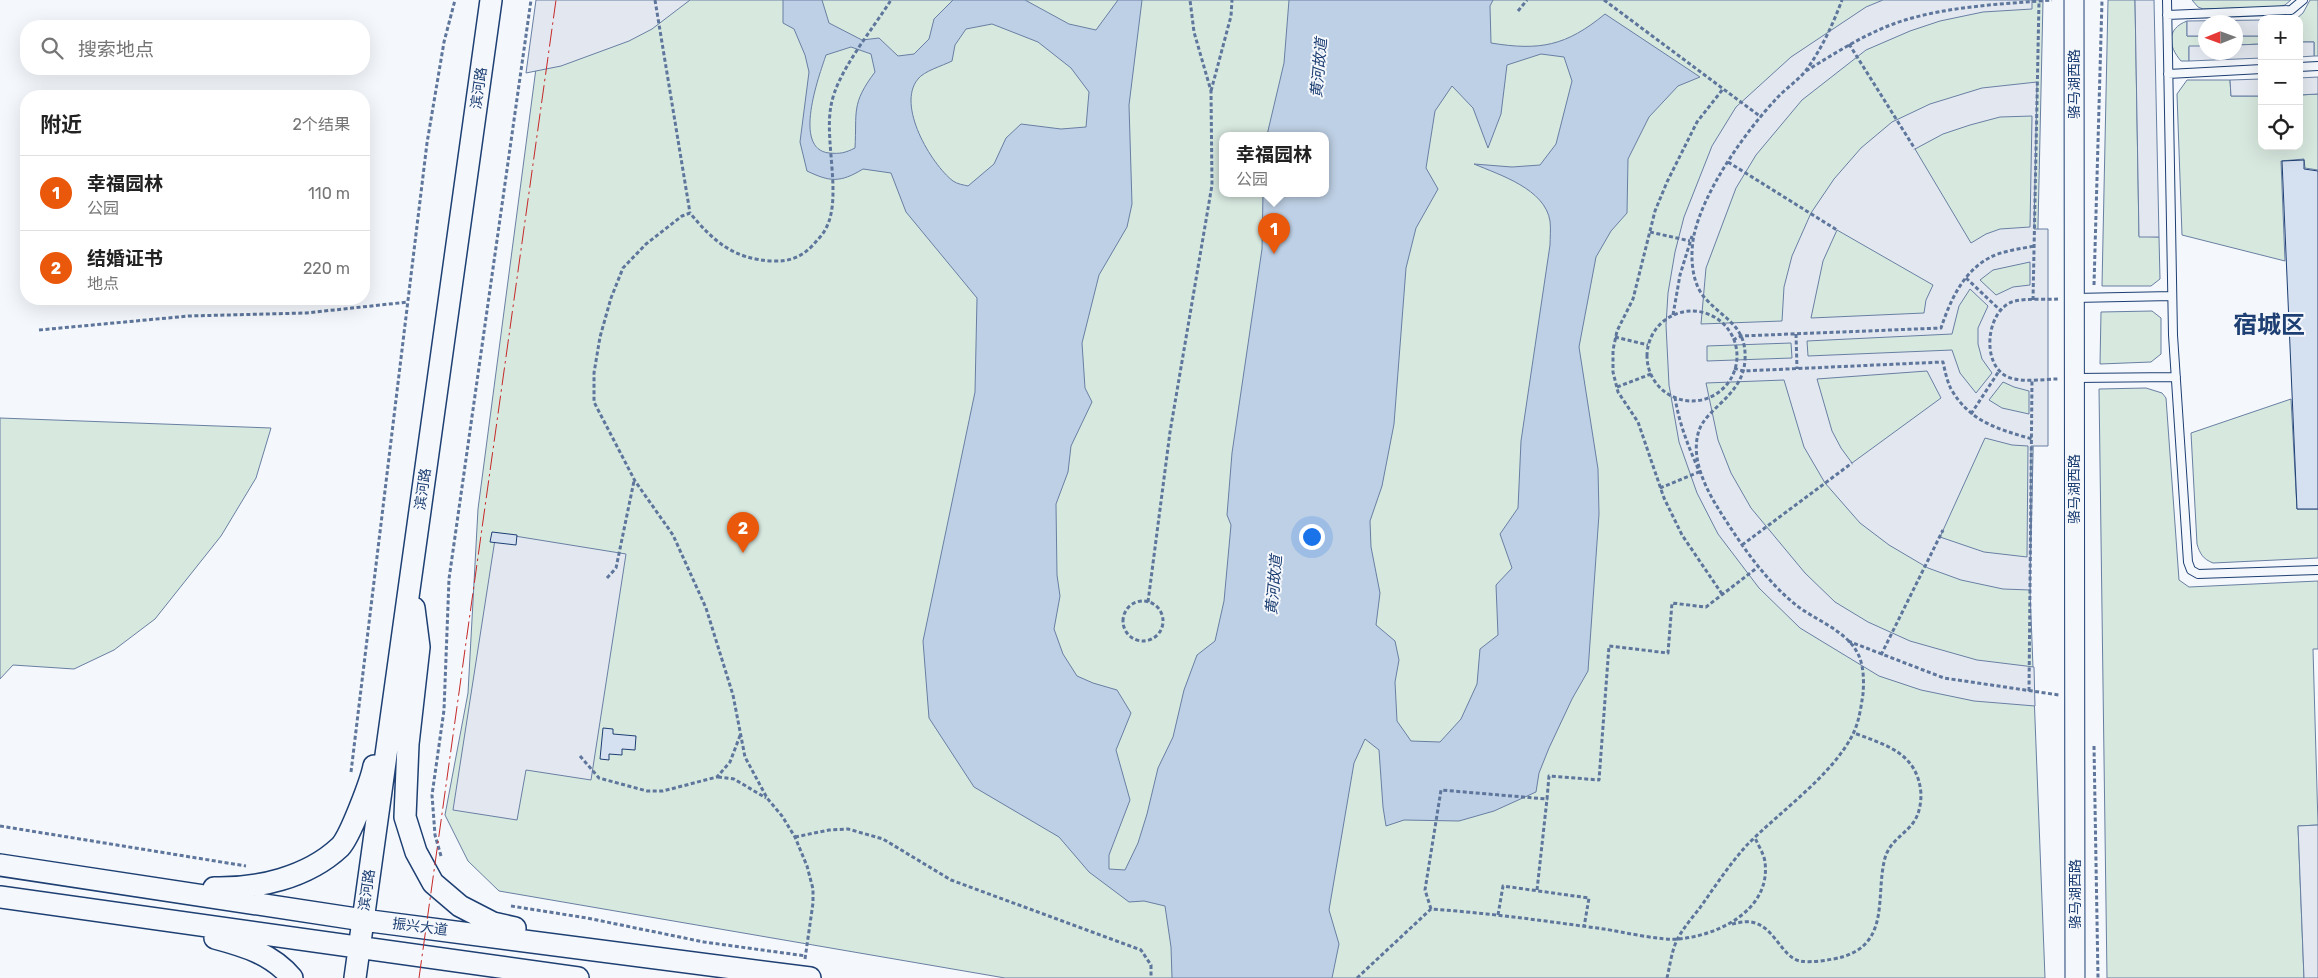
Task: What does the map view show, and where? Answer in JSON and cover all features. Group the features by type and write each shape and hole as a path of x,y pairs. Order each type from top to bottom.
{"main road":[{"name":"滨河路","path":"355,978 491,0"},
{"path":"128,885 233,888 279,881 314,865 341,846 370,784 410,579"},
{"path":"410,579 419,647 408,744 405,817 416,852 432,883 460,906 493,923 657,958"},
{"name":"振兴大道","path":"0,865 363,920 807,978"},
{"name":"振兴大道","path":"0,896 578,978"},
{"path":"123,914 252,948 277,964 292,978"}],"street":[{"name":"骆马湖西路","path":"2074,0 2075,978"}],"lane":[{"path":"2167,0 2172,296 2188,552 2191,570 2198,574 2318,570"},
{"path":"2167,15 2291,10 2303,0"},
{"path":"2303,67 2318,66"},
{"path":"2168,74 2258,69"},
{"path":"2074,298 2172,296"},
{"path":"2074,378 2176,377"}],"path":[{"path":"351,776 427,143 444,42 455,0"},
{"path":"445,864 435,835 432,795 446,686 446,607 531,0"},
{"path":"655,0 690,213 706,232 731,252 757,260 784,262 804,254 826,230 832,205 830,106 839,80 891,0"},
{"path":"1148,602 1170,432 1212,185 1211,91 1194,32 1190,0"},
{"path":"1211,91 1227,33 1232,0"},
{"path":"1518,11 1527,0"},
{"path":"1604,0 1761,116"},
{"path":"1806,71 1823,42 1842,0"},
{"path":"1984,0 1986,6"},
{"path":"1673,316 1680,275 1690,241 1719,175 1761,116 1806,71 1849,44 1903,21 1942,11 2052,0"},
{"path":"2094,298 2102,0"},
{"path":"2033,300 2039,1"},
{"path":"1849,44 1915,149"},
{"path":"1722,594 1682,535 1660,488 1638,422 1627,407 1617,387 1613,372 1613,350 1615,337 1623,315 1633,299 1650,232 1667,182 1698,122 1723,89"},
{"path":"1728,162 1837,230"},
{"path":"690,213 682,216 646,244 623,268 611,298 600,337 594,373 594,402 634,481 673,535 706,608 733,695 745,757 766,798 782,816 795,837 812,889 813,903 806,956 807,978"},
{"path":"1700,215 1694,238 1692,262 1696,283 1703,297 1723,313 1741,336 1744,345 1745,362 1741,379 1706,419 1698,434 1697,456 1703,481"},
{"path":"1650,232 1690,241"},
{"path":"1733,340 1741,336 1941,328 1946,311 1966,278 1989,258 2034,246"},
{"path":"1966,278 2000,310"},
{"path":"2074,298 2014,301 2000,310 1990,335 1990,348 1993,360 1999,371 2014,378 2032,380 2074,378"},
{"path":"39,330 189,316 306,314 408,302"},
{"path":"1692,311 1707,314 1720,321 1730,332 1737,360 1725,387 1713,396 1699,401 1675,397 1658,386 1651,374 1647,360 1648,345 1654,331 1664,320 1673,316 1692,311"},
{"path":"1796,334 1797,369"},
{"path":"1615,337 1648,345"},
{"path":"1734,368 1743,371 1943,362 1950,388 1970,414 1991,427 2032,439"},
{"path":"1970,414 1999,371"},
{"path":"1617,387 1651,374"},
{"path":"2029,691 2032,380"},
{"path":"1675,397 1678,416 1686,442 1703,481 1742,545 1758,567 1795,605 1848,641 1944,678 2074,697"},
{"path":"1742,545 1852,463"},
{"path":"1660,488 1699,472"},
{"path":"608,578 616,568 634,481"},
{"path":"1881,655 1943,530"},
{"path":"1537,890 1549,776 1599,780 1609,646 1668,653 1672,603 1706,606 1758,567"},
{"path":"1148,602 1154,604 1162,614 1162,627 1155,638 1136,640 1130,637 1124,626 1126,612 1135,604 1148,602"},
{"path":"1667,978 1677,939 1744,849 1828,769 1854,733 1861,710 1863,671 1857,652 1848,641"},
{"path":"1728,924 1751,922 1762,927 1775,936 1793,958 1800,961 1841,957 1855,952 1868,940 1878,925 1882,873 1886,857 1890,847 1918,816 1921,800 1920,785 1917,775 1909,762 1894,748 1854,733"},
{"path":"718,777 730,762 741,734"},
{"path":"2094,742 2098,978"},
{"path":"580,756 599,778 647,791 663,791 718,777 734,779 766,798"},
{"path":"1431,909 1426,890 1441,790 1547,799"},
{"path":"0,826 254,867"},
{"path":"795,837 848,829 883,839 950,880 1141,950 1151,965 1151,978"},
{"path":"1357,978 1431,909 1498,915 1677,939 1710,933 1737,920 1755,902 1765,884 1765,861 1755,838"},
{"path":"1498,915 1503,886 1537,890 1589,898 1584,927"},
{"path":"510,906 606,921 704,942 806,956"}],"shaded area":[{"path":"536,0 690,0 652,29 629,41 561,66 526,73"},
{"path":"545,0 2043,0 2030,590 2045,978 1005,978 499,891 468,861 445,815 468,693 478,509"},
{"path":"1883,0 2032,0 2032,9 1983,12 1940,21 1910,31 1866,50 1802,100 1756,155 1736,188 1706,268 1701,324 1782,321 1784,287 1792,256 1811,213 1834,179 1861,148 1892,122 1930,104 1982,88 2037,82 2034,229 2048,229 2048,446 2031,446 2030,590 2003,589 1961,580 1928,568 1889,545 1860,523 1825,483 1804,447 1784,380 1706,383 1718,440 1731,473 1751,508 1805,573 1835,602 1868,622 1910,641 1977,660 2034,667 2035,706 1974,701 1921,690 1879,676 1800,628 1759,588 1718,534 1697,493 1679,442 1669,385 1666,325 1668,293 1675,252 1684,217 1712,146 1736,107 1791,57 1866,7","holes":["2032,116 2030,227 2000,229 1986,234 1971,243 1915,149 1943,134 2000,117","1837,230 1933,285 1926,300 1924,313 1811,318 1823,261","2030,262 2030,285 2013,287 1996,295 1980,280 1993,270","1970,289 1988,306 1978,328 1978,344 1982,359 1992,373 1976,393 1960,373 1952,350 1808,356 1807,341 1952,334 1959,306","1791,343 1792,358 1707,361 1707,346","1927,371 1941,398 1852,463 1832,431 1817,379","2003,382 2029,391 2029,414 2002,408 1989,400","1985,438 2012,445 2028,446 2027,557 1984,552 1940,537"]},
{"path":"2108,0 2135,0 2139,236 2159,237 2160,279 2151,286 2102,286"},
{"path":"2135,0 2154,0 2159,237 2139,237"},
{"path":"2192,0 2291,0 2285,5 2278,7 2203,9 2198,7"},
{"path":"2310,0 2318,0 2318,56 2314,56 2314,42 2303,42 2303,15 2301,15"},
{"path":"2243,20 2258,20 2258,36 2243,36"},
{"path":"2187,21 2187,36 2198,36 2198,46 2189,47 2189,61 2181,61 2172,44 2172,33 2180,24"},
{"path":"2187,21 2198,21 2198,36 2187,36"},
{"path":"2243,36 2258,36 2258,44 2243,45"},
{"path":"2303,42 2314,42 2314,56 2303,57"},
{"path":"2258,44 2258,58 2243,59 2243,45"},
{"path":"2189,46 2198,46 2198,60 2213,60 2189,61"},
{"path":"2318,77 2318,94 2303,95 2303,78"},
{"path":"2258,79 2258,96 2231,96 2230,80"},
{"path":"2187,80 2230,80 2231,96 2258,96 2258,150 2303,150 2303,95 2318,94 2318,170 2305,168 2304,159 2281,161 2285,261 2182,235 2177,94"},
{"path":"2152,311 2161,318 2161,354 2151,362 2100,364 2101,312"},
{"path":"2146,388 2162,393 2166,398 2179,580 2189,587 2318,581 2318,649 2313,649 2318,825 2298,826 2304,978 2107,978 2099,389"},
{"path":"2291,399 2297,509 2318,509 2318,558 2213,563 2202,556 2197,544 2191,433"},
{"path":"0,418 271,428 256,478 221,536 155,619 114,650 74,669 13,665 0,679"},
{"path":"496,533 626,554 591,780 526,770 517,820 453,810"},
{"path":"2318,825 2318,978 2304,978 2298,826"}],"water":[{"name":"黄河故道","path":"783,0 822,0 829,23 862,40 879,38 898,56 914,54 929,39 934,19 953,0 1025,0 1069,24 1096,30 1118,0 1142,0 1129,105 1132,204 1127,227 1099,275 1082,343 1085,388 1092,402 1071,446 1068,472 1056,504 1057,575 1060,596 1054,629 1063,654 1077,676 1117,690 1131,713 1116,750 1130,800 1109,855 1109,869 1125,870 1138,843 1158,768 1173,737 1184,690 1197,655 1215,641 1224,601 1231,525 1227,515 1232,453 1262,249 1263,197 1329,197 1329,132 1268,132 1284,63 1289,0 1493,0 1490,6 1491,43 1524,46 1552,44 1565,39 1591,25 1605,14 1700,77 1678,86 1649,117 1628,159 1627,213 1611,231 1596,257 1579,347 1598,469 1599,514 1588,671 1572,699 1549,748 1539,773 1536,792 1494,811 1459,821 1404,820 1386,826 1379,750 1365,739 1354,763 1329,910 1339,944 1332,978 1172,978 1171,947 1165,906 1144,901 1129,902 1089,872 1059,837 974,787 929,718 923,641 975,392 977,298 906,212 891,173 863,169 848,177 829,179 807,171 800,142 809,72 805,55 794,29 783,23","holes":["992,24 1038,42 1071,68 1089,92 1086,127 1061,129 1021,124 1006,138 994,164 968,186 958,184 944,173 926,148 914,118 911,104 912,90 921,76 952,61 955,45 966,29","851,47 871,54 875,72 859,100 856,116 855,148 842,153 829,153 818,149 812,139 810,126 811,110 826,55","1541,54 1564,57 1572,81 1556,144 1540,165 1512,167 1474,164 1508,178 1531,192 1540,200 1550,221 1550,245 1521,441 1518,508 1500,534 1512,568 1496,585 1498,635 1480,649 1477,684 1461,719 1440,742 1411,741 1397,721 1395,682 1399,660 1395,641 1376,625 1380,593 1371,547 1370,521 1382,486 1394,424 1406,268 1416,228 1438,189 1426,168 1435,111 1452,86 1473,108 1488,148 1501,114 1507,65"]}],"building":[{"path":"2304,160 2304,169 2318,171 2318,509 2297,509 2282,161"},
{"path":"492,532 517,535 516,545 490,542"},
{"path":"603,728 613,729 613,734 636,736 635,750 622,749 622,755 609,754 609,760 600,759"}],"power":[{"path":"419,978 556,0"}],"place":[{"name":"幸福园林","path":"1274,254"},
{"name":"结婚证书","path":"743,553"}],"district":[{"name":"宿城区","path":"2269,325"}]}
